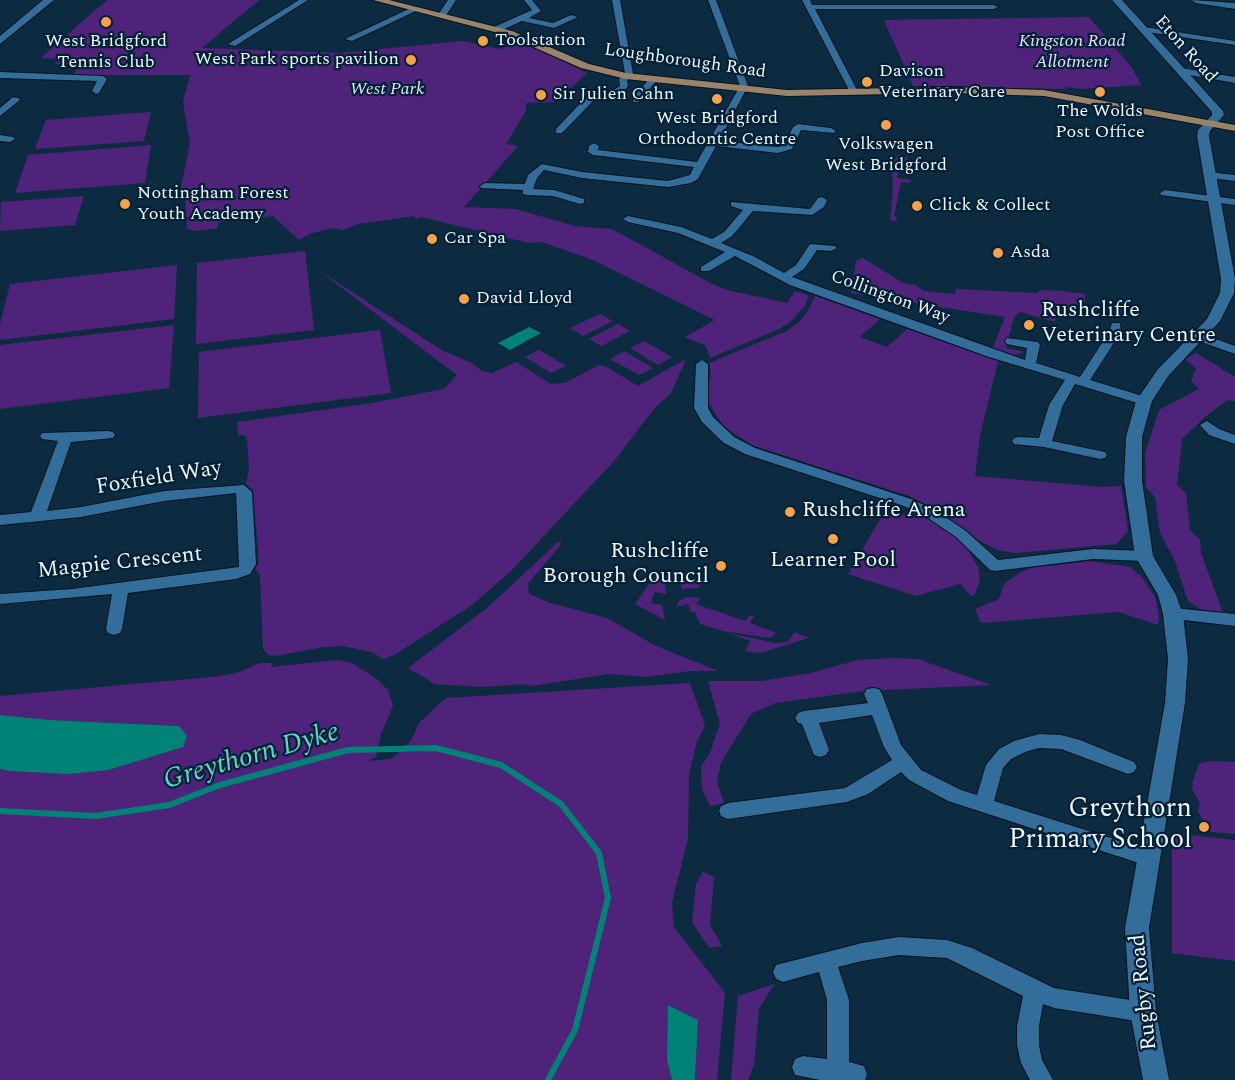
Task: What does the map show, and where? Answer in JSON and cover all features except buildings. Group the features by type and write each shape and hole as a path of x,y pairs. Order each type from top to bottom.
{"main road":[{"name":"Loughborough Road","path":"378,0 497,29 528,40 585,66 626,76 787,93 1061,96 1235,128"}],"street":[{"path":"0,41 50,0"},
{"path":"232,44 304,0"},
{"path":"442,15 452,0"},
{"path":"497,29 537,10 528,0"},
{"path":"560,131 593,95 619,92 624,86 623,79 628,74 616,0"},
{"path":"530,165 582,175 668,184 687,181 694,177 744,86 712,0"},
{"name":"Eton Road","path":"1117,0 1217,111 1218,115 1211,123"},
{"path":"1196,0 1235,6"},
{"path":"855,92 808,4 996,3 990,17"},
{"path":"349,39 416,9"},
{"path":"521,18 554,26 574,17"},
{"path":"1143,29 1235,42"},
{"path":"1181,71 1235,80"},
{"path":"0,75 103,80 96,91"},
{"path":"636,100 653,80"},
{"path":"0,113 16,99"},
{"name":"Rugby Road","path":"1156,1080 1143,1012 1137,928 1175,703 1178,659 1173,614 1159,580 1144,555 1132,463 1134,437 1144,402 1163,372 1200,337 1222,306 1232,279 1209,175 1203,136 1204,129 1211,123"},
{"path":"713,143 778,150 789,147 798,127 831,131"},
{"path":"594,146 593,152 700,165"},
{"path":"527,193 532,177 542,167"},
{"path":"1209,175 1235,178"},
{"path":"485,186 527,193 554,193 580,201"},
{"path":"1165,193 1235,202"},
{"path":"735,204 749,208 766,207 812,212 819,207 822,200"},
{"path":"713,243 728,234 749,208"},
{"name":"Collington Way","path":"624,220 681,230 734,252 783,278 1029,366 1144,402"},
{"path":"783,278 800,267 814,246 831,248"},
{"path":"705,269 734,252"},
{"path":"1044,443 1056,405 1115,332 1116,326"},
{"path":"1200,337 1235,350"},
{"path":"1011,341 1034,345 1029,366"},
{"path":"702,364 701,408 707,419 729,440 750,451 909,503 933,514 962,534 995,566 1093,554 1144,555"},
{"path":"1207,425 1214,432 1235,440"},
{"path":"48,436 66,438 108,435"},
{"path":"37,517 66,438"},
{"path":"1019,441 1044,443 1100,455"},
{"name":"Foxfield Way","path":"0,520 117,506 164,496 239,488 245,492 247,516 248,564 245,570"},
{"name":"Magpie Crescent","path":"0,599 72,594 236,574 245,570"},
{"path":"114,629 121,588"},
{"path":"1173,614 1235,620"},
{"path":"820,750 806,718 875,701 893,747 903,762 915,775 932,786 983,805 1148,858"},
{"path":"983,805 995,765 1005,754 1020,746 1039,741 1061,742 1080,747 1120,767"},
{"path":"728,811 773,797 848,795 862,789 903,762"},
{"path":"783,972 899,946 947,949 978,960 1035,991 1054,998 1143,1012"},
{"path":"803,1067 844,1075 838,1000 826,961"},
{"path":"1035,991 1028,1026 1028,1045 1032,1063 1042,1080"}],"green space":[{"name":"West Park","path":"107,0 259,0 202,48 340,53 463,41 499,49 523,42 587,73 572,87 559,93 554,102 526,103 526,111 506,144 518,146 464,207 515,209 575,226 612,229 727,290 787,303 795,291 808,295 806,305 789,323 779,329 710,358 706,346 685,337 715,320 593,260 542,242 529,243 421,217 416,219 414,216 358,224 343,230 333,228 309,234 299,240 273,216 218,222 218,228 196,231 187,229 185,195 180,192 190,143 183,102 190,75 72,75 82,64 54,64 60,59 41,58"},
{"name":"Kingston Road Allotment","path":"1089,17 1132,68 1141,85 1081,89 913,86 884,20"},
{"path":"151,112 144,141 35,149 46,120"},
{"path":"151,145 145,183 15,193 28,155"},
{"path":"899,154 908,158 907,161 901,161 897,178 911,180 910,183 901,182 894,216 897,217 896,221 890,220 893,189 892,163"},
{"path":"84,196 75,225 0,231 1,202"},
{"path":"305,251 314,330 196,344 197,263"},
{"path":"863,258 903,283 916,285 923,291 955,294 956,289 1037,293 1041,290 1062,291 1085,294 1085,302 1079,302 1079,307 1138,311 1139,314 1060,307 1055,322 1020,312 1014,317 1006,348 1025,352 1014,355 993,348 1005,317 851,293 856,261"},
{"path":"177,265 174,319 0,340 0,324 10,284"},
{"path":"318,270 443,351 470,362 482,371 492,373 516,362 551,384 565,383 599,365 605,366 638,386 686,359 671,393 653,410 614,461 512,570 472,605 394,655 383,659 372,652 343,646 275,656 268,655 263,649 260,575 255,568 259,563 253,490 246,484 249,468 247,438 244,435 238,435 237,422 372,403 444,389 457,375"},
{"path":"815,296 880,319 860,337 887,347 907,329 998,361 980,436 975,476 1101,487 1121,486 1128,531 1116,544 1015,553 998,550 980,541 937,510 909,496 752,445 723,426 706,398 711,373 709,363 787,331 808,311"},
{"path":"600,314 613,321 583,336 570,328"},
{"path":"618,324 630,331 601,346 589,339"},
{"path":"174,325 169,388 0,409 0,345"},
{"path":"380,330 391,393 198,418 199,352"},
{"path":"644,341 672,357 658,365 630,348"},
{"path":"539,350 566,366 551,373 525,357"},
{"path":"624,351 653,368 639,375 610,359"},
{"path":"1196,353 1235,377 1235,401 1227,400 1182,439 1177,485 1186,493 1190,530 1200,540 1201,553 1223,613 1200,609 1188,601 1175,561 1160,533 1155,497 1146,487 1145,453 1159,410 1199,389 1191,381 1196,369 1185,359"},
{"path":"885,511 908,515 916,511 932,519 964,543 978,567 980,580 975,594 971,596 960,584 916,596 848,574"},
{"path":"558,542 562,543 528,584 529,594 550,603 607,618 656,646 718,671 690,671 646,677 608,674 533,686 522,684 482,687 435,684 408,668 486,609"},
{"path":"1089,561 1130,567 1142,577 1155,597 1159,615 1158,625 1119,612 981,623 975,609 999,599 1004,584 1019,573 1032,568"},
{"path":"659,570 696,583 702,582 698,588 682,589 680,582 665,583 666,594 654,592 651,603 662,605 665,620 635,604"},
{"path":"686,597 701,598 696,604 745,621 750,615 754,616 750,623 776,633 770,638 723,631 700,624 695,612 691,612 688,604 676,607 679,601"},
{"path":"795,632 809,638 760,653 745,651 750,641 728,633 775,643 788,642"},
{"path":"918,659 991,685 863,691 775,703 751,714 721,762 717,782 724,803 710,806 702,789 701,767 710,753 720,724 708,681 762,681 811,673 858,660"},
{"path":"337,660 352,663 377,679 388,690 393,706 381,734 376,757 366,761 392,759 411,741 419,723 446,698 690,683 705,726 697,741 689,774 688,838 672,903 674,927 725,993 717,1080 695,1080 698,1021 669,1005 667,1060 672,1080 0,1080 0,769 34,772 109,770 183,747 179,726 50,720 0,715 0,696 212,677 237,673 260,663 274,663 271,667"},
{"path":"1209,761 1235,762 1235,834 1211,832 1198,812 1200,803 1192,789 1193,781 1199,764"},
{"path":"1172,833 1235,840 1235,961 1172,953"},
{"path":"703,872 714,877 710,925 722,946 709,948 692,922 696,884"},
{"path":"774,984 759,1009 754,1064 748,1080 731,1080 738,996"}],"shaded area":[{"path":"529,327 541,333 510,350 498,343"},
{"path":"0,715 50,720 179,726 187,736 183,747 109,770 68,774 11,771 0,769"},
{"path":"668,1005 698,1020 695,1080 672,1080 667,1060"}],"waterway":[{"name":"Greythorn Dyke","path":"0,811 96,816 169,805 220,785 348,750 436,748 501,765 561,804 599,853 608,898 575,1030 548,1080"}],"place":[{"name":"West Bridgford Tennis Club","path":"106,22"},
{"name":"Toolstation","path":"483,41"},
{"name":"West Park sports pavilion","path":"411,60"},
{"name":"Davison Veterinary Care","path":"867,82"},
{"name":"The Wolds Post Office","path":"1100,92"},
{"name":"Sir Julien Cahn","path":"541,95"},
{"name":"West Bridgford Orthodontic Centre","path":"717,99"},
{"name":"Volkswagen West Bridgford","path":"886,125"},
{"name":"Nottingham Forest Youth Academy","path":"125,204"},
{"name":"Click & Collect","path":"917,206"},
{"name":"Car Spa","path":"432,239"},
{"name":"Asda","path":"998,253"},
{"name":"David Lloyd","path":"464,299"},
{"name":"Rushcliffe Veterinary Centre","path":"1029,325"},
{"name":"Rushcliffe Arena","path":"790,512"},
{"name":"Learner Pool","path":"833,539"},
{"name":"Rushcliffe Borough Council","path":"721,566"},
{"name":"Greythorn Primary School","path":"1204,827"}]}
